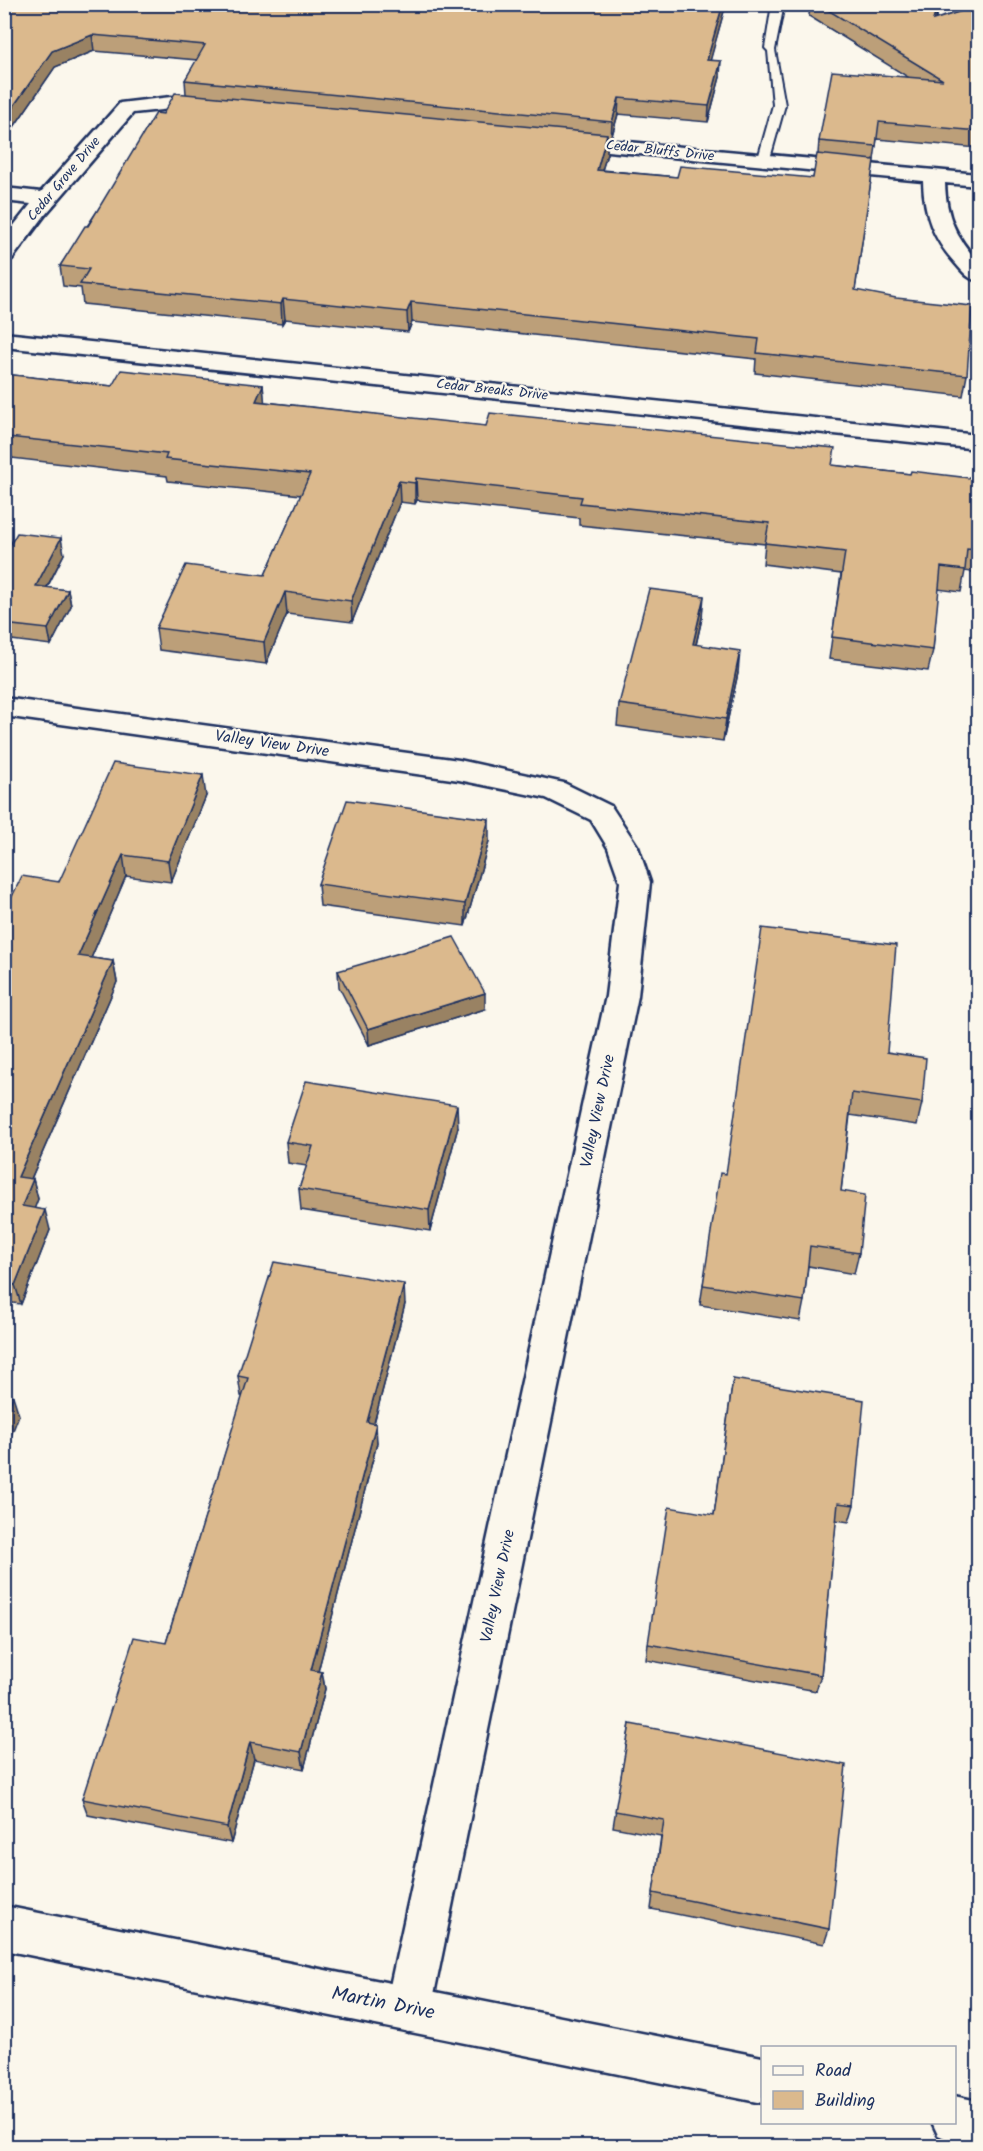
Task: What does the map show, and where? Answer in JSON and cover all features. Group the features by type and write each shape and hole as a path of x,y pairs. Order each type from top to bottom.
{"street":[{"name":"Cedar Grove Drive","path":"4,254 47,199 127,107 171,103 231,109"},
{"name":"Cedar Bluffs Drive","path":"538,139 763,162 978,180"},
{"path":"934,176 934,206 938,226 954,249 978,274"},
{"path":"4,194 47,199"},
{"name":"Cedar Breaks Drive","path":"4,339 978,442"},
{"name":"Valley View Drive","path":"4,707 459,770 554,790 600,813 623,847 635,882 622,996 408,2009"},
{"name":"Martin Drive","path":"4,1928 761,2080"},
{"path":"956,2119 978,2124"}],"lane":[{"path":"763,162 778,105 771,50 778,4"}],"building":[{"path":"4,4 723,4 707,60 721,61 709,106 619,98 612,122 185,80 205,45 92,35 52,51 4,120"},
{"path":"818,4 938,4 933,20 978,6 978,131 879,122 876,146 819,141 832,71 943,80"},
{"path":"175,93 607,134 597,170 677,177 680,166 813,178 817,154 874,160 855,290 896,298 972,306 967,375 757,353 759,339 411,302 407,312 283,299 281,304 80,284 89,269 60,266 85,226 88,226 156,113 163,114"},
{"path":"121,370 263,385 256,401 486,426 490,413 835,448 832,465 978,479 978,550 967,549 965,570 941,567 933,650 832,637 845,552 765,543 769,523 580,503 582,497 416,478 415,483 399,481 351,601 285,592 264,642 156,628 186,565 265,575 310,474 165,459 167,454 8,437 4,442 4,374 112,386"},
{"path":"17,533 61,538 36,586 68,590 48,629 4,624 4,555"},
{"path":"649,589 704,596 693,644 740,651 726,719 619,704"},
{"path":"113,763 203,775 168,861 123,855 78,956 113,961 18,1177 33,1179 22,1206 45,1210 15,1285 4,1283 4,1001 12,986 4,985 4,913 22,876 59,882"},
{"path":"347,800 489,819 465,904 318,884"},
{"path":"762,928 896,945 887,1052 926,1058 922,1103 852,1093 841,1191 865,1195 859,1253 810,1246 804,1301 703,1285 720,1173 726,1174"},
{"path":"454,937 485,993 368,1029 338,971"},
{"path":"306,1081 457,1105 429,1210 299,1189 313,1146 286,1142"},
{"path":"274,1262 404,1284 367,1422 376,1424 311,1670 322,1672 301,1752 250,1742 227,1827 82,1799 134,1637 166,1643 248,1378 238,1376"},
{"path":"733,1379 864,1400 854,1505 838,1503 821,1675 648,1644 669,1507 714,1515"},
{"path":"4,1394 13,1396 4,1417"},
{"path":"630,1724 846,1765 829,1929 653,1893 664,1820 615,1811"}]}
